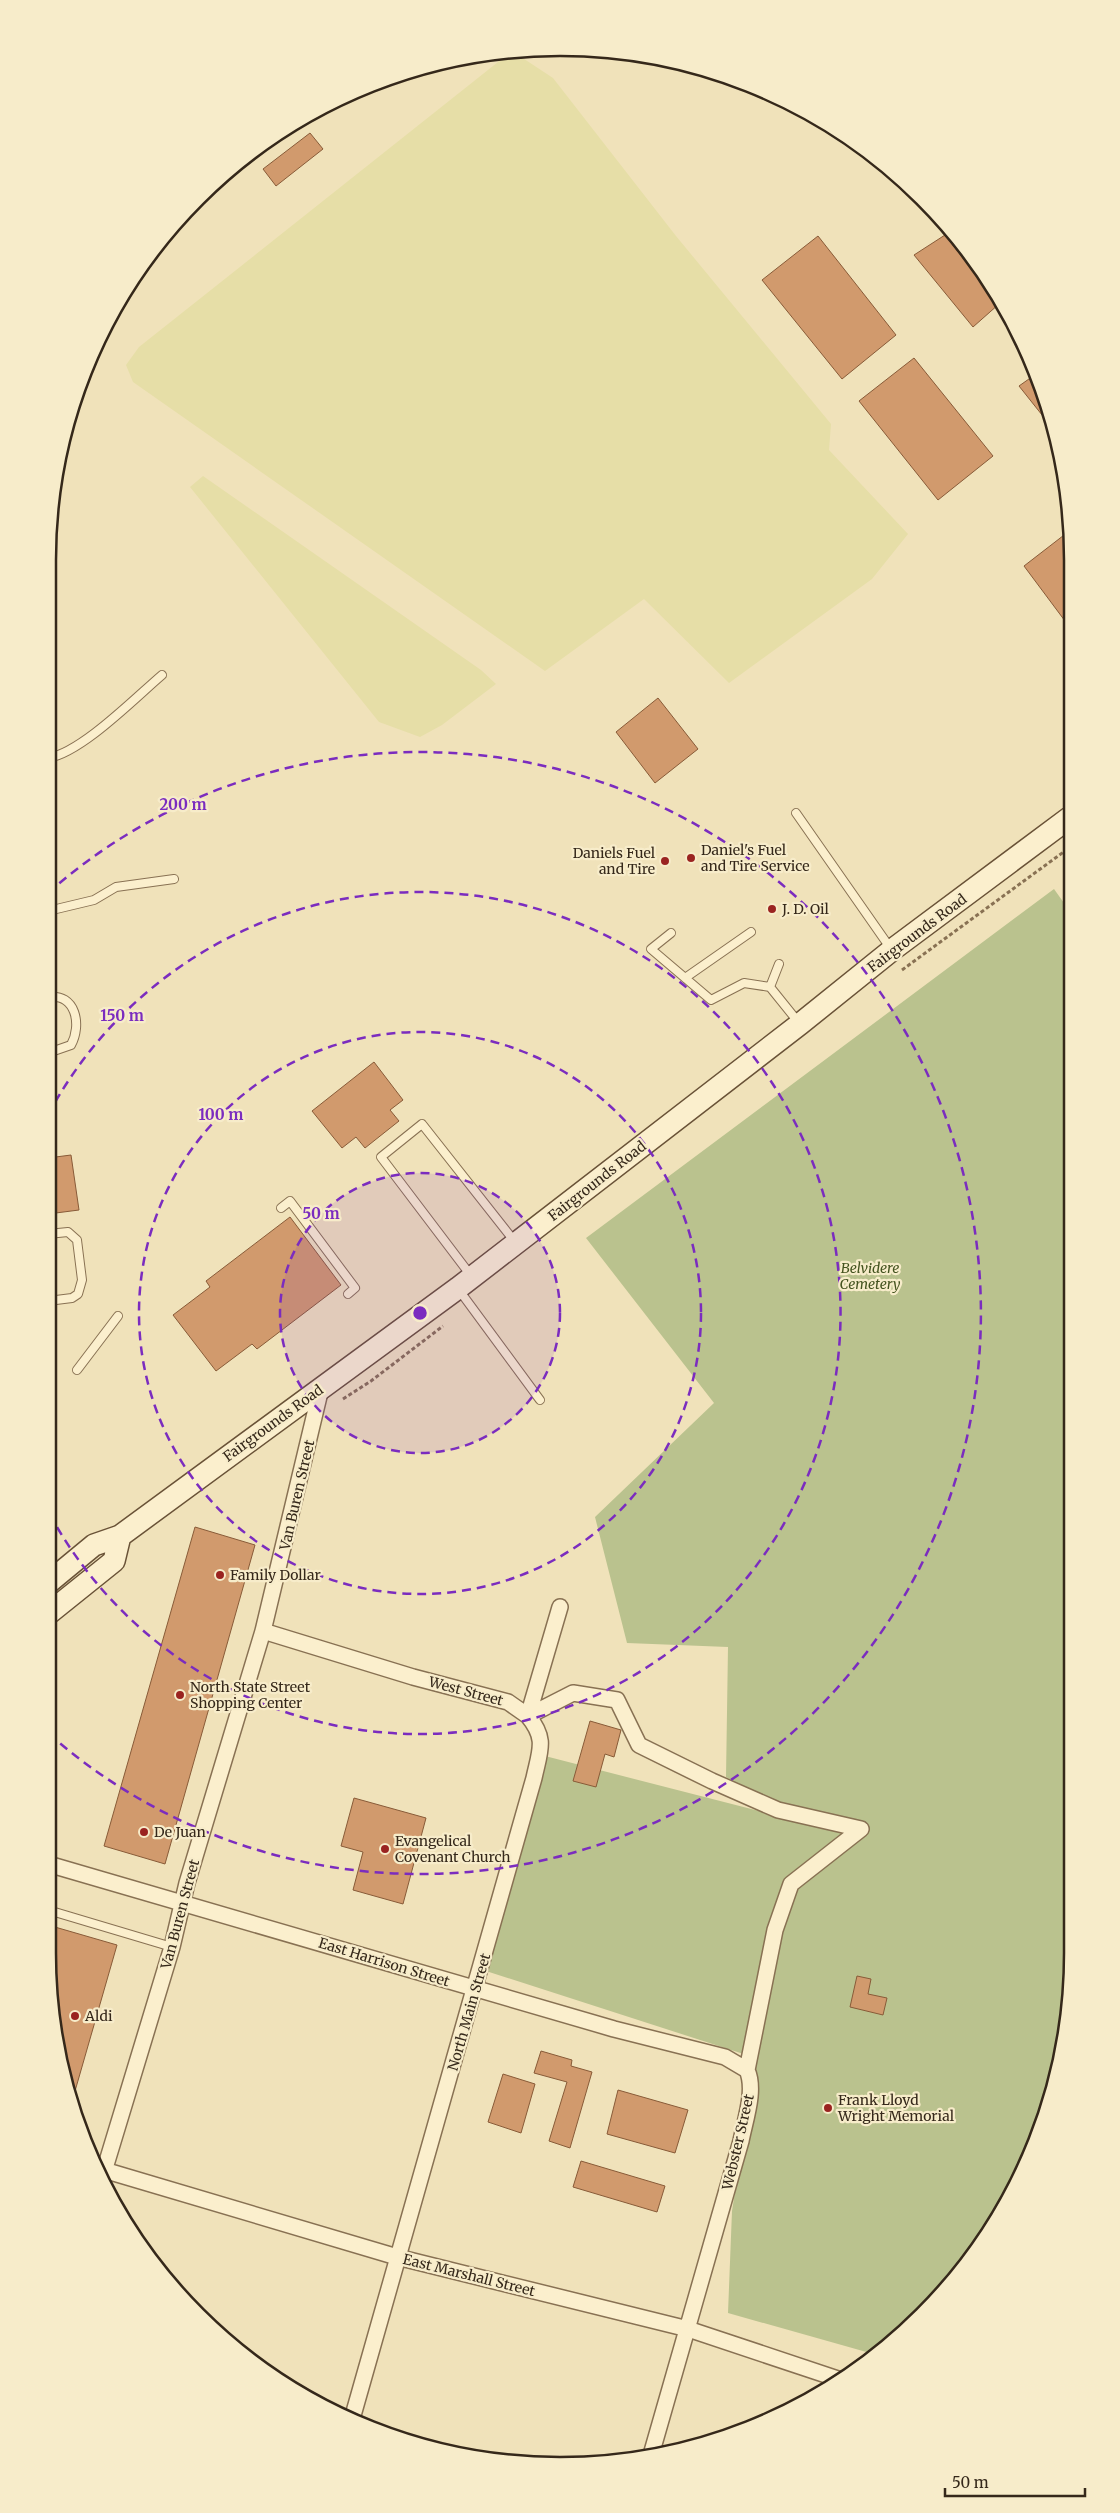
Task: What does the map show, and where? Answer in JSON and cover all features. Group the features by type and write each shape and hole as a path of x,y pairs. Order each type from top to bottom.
{"main road":[{"name":"Fairgrounds Road","path":"56,1576 94,1545 120,1536 465,1283 800,1024 892,950 1064,822"},
{"path":"56,1607 114,1560 120,1536"}],"street":[{"name":"Van Buren Street","path":"103,2165 172,1947 183,1902 263,1631 292,1518 321,1388"},
{"path":"528,1716 560,1608"},
{"name":"West Street","path":"263,1631 413,1677 508,1702 528,1716"},
{"name":"Webster Street","path":"528,1716 573,1692 617,1700 639,1744 712,1781 778,1810 861,1829 791,1884 775,1930 747,2070 750,2076 750,2089 741,2141 654,2448"},
{"name":"North Main Street","path":"354,2412 476,1989 534,1778 541,1744 539,1730 528,1716"},
{"name":"East Harrison Street","path":"56,1866 614,2029 725,2058 747,2070"},
{"name":"East Marshall Street","path":"107,2174 398,2257 688,2329 832,2377"}],"lane":[{"path":"56,756 78,745 162,675"},
{"path":"796,814 892,950"},
{"path":"56,909 94,900 116,887 174,879"},
{"path":"685,978 751,932"},
{"path":"671,933 651,949 711,1000 744,984 770,986 800,1024"},
{"path":"770,986 779,964"},
{"path":"56,997 67,1002 76,1012 77,1034 71,1044 56,1050"},
{"path":"516,1243 422,1124 380,1157 465,1283 540,1400"},
{"path":"281,1208 290,1201 355,1288 348,1294"},
{"path":"56,1233 68,1232 77,1240 82,1286 78,1294 72,1298 56,1300"},
{"path":"77,1370 118,1316"},
{"path":"56,1912 172,1947"}],"shaded area":[{"path":"522,58 553,78 676,236 831,424 829,450 908,534 872,579 729,683 644,599 545,671 133,382 126,365 139,347 500,60"},
{"path":"203,476 481,670 496,684 442,725 420,737 379,722 190,487"}],"green space":[{"name":"Belvidere Cemetery","path":"1054,889 1064,903 1064,1953 1059,2019 1047,2083 1037,2115 1012,2176 996,2205 960,2260 939,2285 892,2332 868,2352 728,2313 732,2211 756,2058 486,1971 545,1756 852,1835 755,1793 726,1777 728,1647 627,1643 595,1517 714,1403 586,1238"}],"building":[{"path":"310,133 323,149 276,186 263,169"},
{"path":"945,235 979,280 995,307 973,327 914,255"},
{"path":"818,236 896,335 842,379 762,280"},
{"path":"914,358 993,456 938,500 859,401"},
{"path":"1029,379 1042,416 1019,386"},
{"path":"1063,536 1064,620 1024,566"},
{"path":"658,698 698,749 655,783 616,732"},
{"path":"374,1062 403,1100 390,1110 399,1121 365,1148 356,1137 342,1148 312,1111"},
{"path":"71,1155 79,1210 56,1213 56,1157"},
{"path":"290,1217 341,1285 257,1349 252,1344 216,1371 173,1315 210,1287 206,1281"},
{"name":"North State Street Shopping Center","path":"195,1527 255,1545 165,1864 104,1846"},
{"path":"590,1721 621,1730 614,1757 605,1754 596,1787 573,1781"},
{"name":"Evangelical Covenant Church","path":"354,1798 426,1818 403,1904 353,1890 363,1852 341,1846"},
{"name":"Aldi","path":"56,1927 117,1945 75,2090 66,2051 57,1986"},
{"path":"857,1976 871,1979 868,1994 887,1998 883,2015 850,2007"},
{"path":"541,2051 572,2060 571,2066 592,2072 570,2148 549,2141 567,2082 534,2073"},
{"path":"503,2074 535,2084 521,2133 488,2122"},
{"path":"618,2090 688,2110 675,2153 607,2134"},
{"path":"581,2161 665,2186 657,2212 573,2187"}],"place":[{"name":"Daniel's Fuel and Tire Service","path":"691,858"},
{"name":"Daniels Fuel and Tire","path":"665,861"},
{"name":"J. D. Oil","path":"772,909"},
{"name":"Family Dollar","path":"220,1575"},
{"name":"North State Street Shopping Center","path":"180,1695"},
{"name":"De Juan","path":"144,1832"},
{"name":"Evangelical Covenant Church","path":"385,1849"},
{"name":"Aldi","path":"75,2016"},
{"name":"Frank Lloyd Wright Memorial","path":"828,2108"}]}
